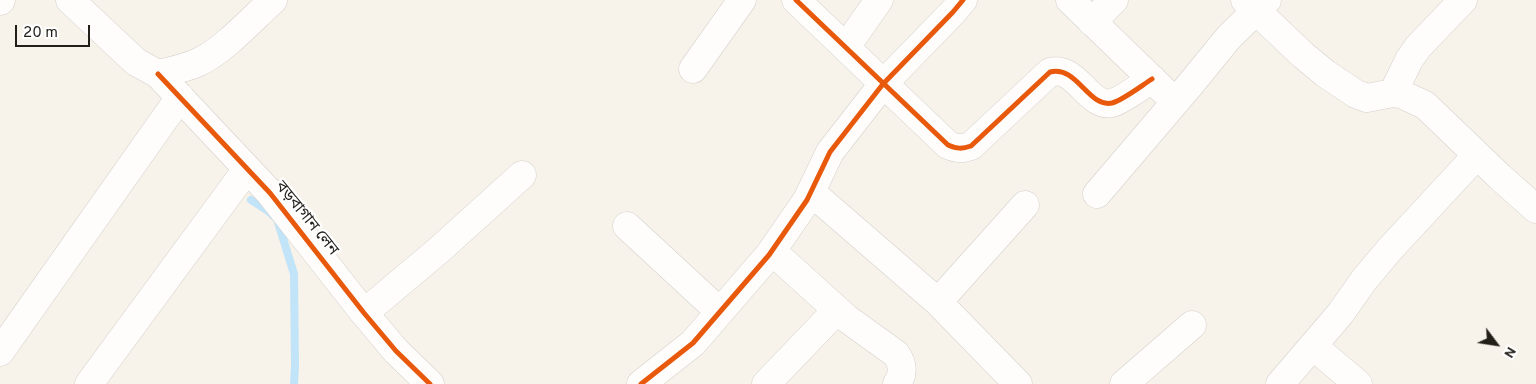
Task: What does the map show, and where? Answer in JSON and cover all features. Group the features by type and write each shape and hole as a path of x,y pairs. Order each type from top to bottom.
{"street":[{"name":"বড়বাগান লেন","path":"70,0 136,62 158,74 180,97 270,193 364,313 396,351 430,384"},
{"path":"158,74 200,61 220,48 273,0"},
{"path":"693,69 742,0"},
{"path":"796,0 948,145 956,149 971,146 1050,72 1058,70 1067,74 1105,104 1114,102 1152,79"},
{"path":"846,47 879,0"},
{"path":"642,384 693,342 772,251 811,192 830,152 883,84 963,0"},
{"path":"1070,0 1176,102"},
{"path":"1092,22 1114,0"},
{"path":"1393,93 1409,60 1418,47 1463,0"},
{"path":"1096,194 1176,102 1256,4 1326,74 1356,94 1367,98 1393,93 1408,96 1425,106 1536,209"},
{"path":"0,352 180,97"},
{"path":"1280,384 1340,314 1390,248 1477,155"},
{"path":"89,384 247,169"},
{"path":"364,313 439,250 522,175"},
{"path":"811,192 938,302 1018,384"},
{"path":"938,302 1025,205"},
{"path":"627,226 720,312"},
{"path":"772,251 837,310 896,354 901,361 902,369 901,378 897,384"},
{"path":"766,384 837,310"},
{"path":"1124,384 1192,325"},
{"path":"1313,346 1358,384"}],"waterway":[{"path":"251,200 277,219 294,274 294,384"}],"cycle path":[{"path":"796,0 948,145 954,147 971,146 1050,72 1068,75 1089,94 1104,103 1112,103 1127,96 1152,79"},
{"path":"641,384 693,343 769,255 807,200 830,152 883,84 963,0"},
{"path":"158,74 270,193 364,313 396,351 430,384"}]}
